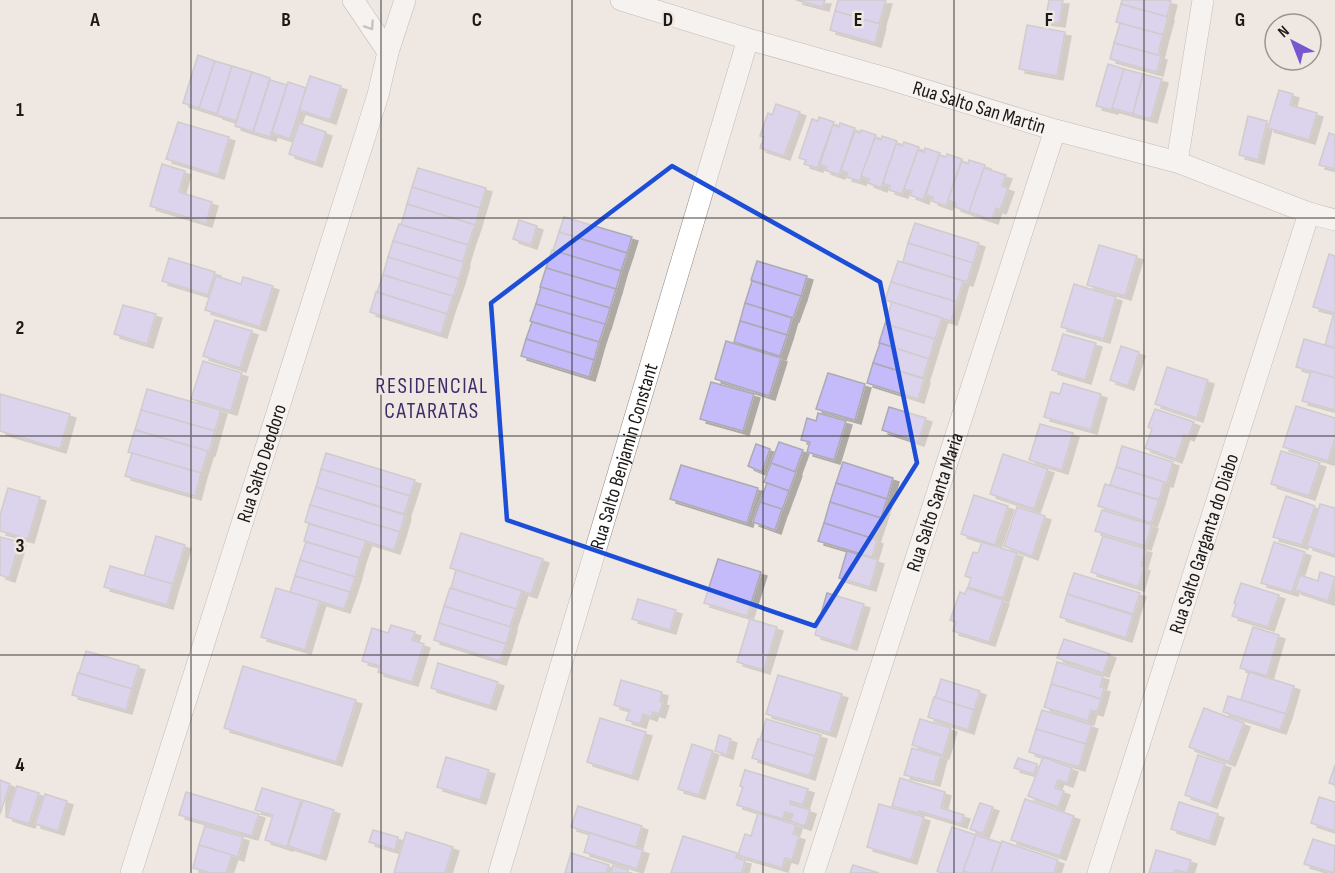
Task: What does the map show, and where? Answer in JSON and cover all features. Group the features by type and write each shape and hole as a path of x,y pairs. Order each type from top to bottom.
{"street":[{"path":"353,0 388,52"},
{"name":"Rua Salto Deodoro","path":"131,873 378,96 388,52 405,0"},
{"name":"Rua Salto San Martin","path":"621,0 1055,130 1177,162 1309,213 1335,220"},
{"path":"1177,162 1203,0"},
{"name":"Rua Salto Benjamin Constant","path":"499,873 748,39"},
{"name":"Rua Salto Santa Maria","path":"814,873 1055,130"},
{"name":"Rua Salto Garganta do Diabo","path":"1098,873 1309,213"}],"highlighted area":[{"path":"672,166 880,282 917,463 815,626 507,520 491,303"}],"building":[{"path":"796,0 825,0 823,7"},
{"path":"838,0 886,0 879,24 835,11"},
{"path":"1049,0 1063,0 1059,23 1045,21"},
{"path":"1122,0 1171,1 1167,17 1121,4"},
{"path":"1121,4 1168,17 1163,35 1116,22"},
{"path":"835,11 880,24 875,43 830,30"},
{"path":"1120,23 1163,35 1158,55 1114,43"},
{"path":"1027,25 1065,32 1057,76 1019,69"},
{"path":"1114,43 1161,56 1157,72 1110,59"},
{"path":"198,55 215,61 199,108 183,103"},
{"path":"215,61 232,66 217,114 199,108"},
{"path":"1108,64 1124,69 1112,110 1096,106"},
{"path":"232,66 252,72 236,121 217,115"},
{"path":"1124,69 1143,74 1133,114 1112,108"},
{"path":"252,72 270,78 253,132 235,126"},
{"path":"1143,74 1162,79 1151,119 1133,114"},
{"path":"310,76 341,86 330,120 299,110"},
{"path":"270,80 287,85 270,137 253,132"},
{"path":"288,82 306,88 290,139 272,133"},
{"path":"1279,90 1293,94 1290,105 1317,113 1309,140 1268,128"},
{"path":"776,104 800,112 784,156 760,148 764,137 760,136 768,113 772,115"},
{"path":"1248,116 1267,121 1258,160 1239,155"},
{"path":"819,117 834,122 817,168 804,164 806,160 799,158 812,119 818,121"},
{"path":"178,122 229,137 218,175 166,159"},
{"path":"299,123 326,132 316,163 289,154"},
{"path":"840,123 855,128 839,175 825,170 827,167 820,164 833,125 839,127"},
{"path":"861,130 876,135 860,181 846,177 848,173 841,170 855,131 860,133"},
{"path":"1329,133 1335,135 1335,169 1319,165"},
{"path":"882,136 897,141 881,188 868,183 869,179 861,176 875,138 881,140"},
{"path":"904,142 919,147 902,194 889,190 890,186 883,183 896,144 902,146"},
{"path":"925,148 940,153 923,200 910,195 912,191 904,189 918,150 924,152"},
{"path":"947,154 962,159 946,206 932,201 933,197 926,194 939,155 946,157"},
{"path":"969,160 985,165 969,212 955,207 956,203 948,200 962,161 968,164"},
{"path":"162,164 185,171 179,192 212,202 206,223 150,206"},
{"path":"418,168 486,188 480,208 412,187"},
{"path":"984,168 1006,175 1002,186 1008,188 1000,210 996,208 992,220 969,212"},
{"path":"412,187 480,208 475,225 407,204"},
{"path":"407,204 475,225 468,245 401,225"},
{"path":"564,217 632,237 627,253 559,232"},
{"path":"519,220 537,226 531,245 513,239"},
{"path":"915,223 979,243 973,263 908,243"},
{"path":"399,224 468,245 463,262 393,241"},
{"path":"559,232 627,253 621,271 553,251"},
{"path":"393,241 464,262 459,279 388,257"},
{"path":"908,243 973,263 967,282 903,262"},
{"path":"1099,245 1137,256 1125,296 1087,285"},
{"path":"552,250 621,271 616,289 546,268"},
{"path":"1329,254 1335,256 1335,313 1313,307"},
{"path":"388,257 459,279 453,297 383,275"},
{"path":"169,258 215,272 208,295 162,281"},
{"path":"757,261 807,276 801,296 751,280"},
{"path":"898,261 963,281 957,302 891,282"},
{"path":"546,268 616,289 610,308 540,287"},
{"path":"383,275 453,296 447,314 377,292"},
{"path":"216,276 241,284 243,277 273,286 260,327 205,310"},
{"path":"752,281 801,296 793,318 745,303"},
{"path":"891,282 957,302 951,321 885,300"},
{"path":"1074,284 1116,297 1104,339 1061,327"},
{"path":"541,287 610,308 605,325 536,304"},
{"path":"376,292 447,314 441,334 370,312"},
{"path":"892,302 942,318 935,339 885,324"},
{"path":"745,303 792,318 787,335 740,321"},
{"path":"536,304 605,324 599,342 530,321"},
{"path":"123,305 156,314 147,344 114,334"},
{"path":"1333,316 1335,317 1335,348 1325,345"},
{"path":"215,320 252,331 240,368 203,356"},
{"path":"740,321 787,335 780,356 734,342"},
{"path":"532,322 599,342 594,360 526,339"},
{"path":"885,324 935,339 929,359 879,343"},
{"path":"1063,334 1096,343 1085,380 1052,370"},
{"path":"526,339 594,360 589,377 521,356"},
{"path":"1304,339 1335,348 1335,378 1296,367"},
{"path":"726,341 781,358 769,396 715,379"},
{"path":"880,343 929,359 923,378 873,363"},
{"path":"1121,346 1139,352 1128,386 1110,380"},
{"path":"203,361 242,373 231,411 191,399"},
{"path":"873,363 924,379 918,399 867,383"},
{"path":"1167,367 1208,380 1197,418 1155,404"},
{"path":"1311,371 1335,378 1335,410 1302,401"},
{"path":"828,373 865,384 855,420 816,409"},
{"path":"711,382 754,394 743,431 700,419"},
{"path":"1063,383 1101,394 1091,430 1044,417 1051,392 1060,394"},
{"path":"147,389 221,410 215,431 141,410"},
{"path":"0,394 70,414 60,449 0,431"},
{"path":"1296,406 1335,418 1335,439 1328,461 1283,447"},
{"path":"889,407 926,418 918,442 882,430"},
{"path":"1155,409 1194,422 1188,437 1184,435 1176,459 1145,448 1152,429 1148,427"},
{"path":"141,410 215,431 209,452 135,430"},
{"path":"818,413 846,421 834,460 807,452 810,442 801,440 807,418 816,421"},
{"path":"1040,424 1073,433 1062,470 1029,460"},
{"path":"135,430 208,451 201,473 128,452"},
{"path":"779,442 803,450 795,472 771,463"},
{"path":"756,444 770,449 762,472 748,466"},
{"path":"1122,446 1173,462 1167,483 1116,467"},
{"path":"1281,451 1320,463 1309,496 1271,484"},
{"path":"132,453 201,473 195,496 125,476"},
{"path":"326,453 415,480 410,496 321,469"},
{"path":"1003,454 1048,469 1034,509 990,494"},
{"path":"843,462 893,478 887,499 836,483"},
{"path":"771,463 796,472 789,491 764,482"},
{"path":"681,465 758,488 747,523 670,499"},
{"path":"1116,467 1164,482 1159,500 1110,485"},
{"path":"321,469 410,496 404,514 316,487"},
{"path":"767,483 789,491 782,510 760,502"},
{"path":"836,483 887,499 881,518 830,502"},
{"path":"1105,484 1159,500 1151,523 1098,506"},
{"path":"316,487 405,515 400,532 310,505"},
{"path":"8,488 40,497 28,539 0,531 0,515"},
{"path":"974,495 1008,506 995,545 961,534"},
{"path":"1286,496 1315,506 1302,545 1273,537"},
{"path":"760,502 782,509 775,530 753,522"},
{"path":"830,502 881,518 874,539 824,523"},
{"path":"1320,504 1335,508 1335,555 1307,546"},
{"path":"310,505 400,532 394,550 305,522"},
{"path":"1017,507 1045,516 1032,556 1004,546"},
{"path":"1102,510 1152,525 1145,546 1095,531"},
{"path":"824,523 877,540 872,557 818,541"},
{"path":"309,524 366,541 360,558 304,541"},
{"path":"461,533 543,559 531,594 450,568"},
{"path":"156,536 185,545 173,584 144,576"},
{"path":"1103,536 1146,549 1138,587 1091,572"},
{"path":"0,537 20,542 9,578 0,575"},
{"path":"306,542 360,558 355,577 300,560"},
{"path":"982,542 1017,553 1003,598 968,587 971,578 965,576 973,552 978,553"},
{"path":"1274,542 1305,552 1292,592 1261,583"},
{"path":"847,551 878,560 870,587 839,578"},
{"path":"718,559 761,572 747,616 704,603"},
{"path":"300,560 355,577 350,592 295,576"},
{"path":"110,566 173,584 167,605 104,587"},
{"path":"456,570 522,591 516,609 451,588"},
{"path":"1320,572 1335,577 1328,601 1295,590 1300,575 1318,581"},
{"path":"1074,573 1140,593 1133,614 1067,594"},
{"path":"295,576 350,592 344,609 290,592"},
{"path":"1241,583 1279,595 1268,627 1232,616"},
{"path":"276,588 320,601 305,650 261,637"},
{"path":"450,588 516,609 510,627 444,606"},
{"path":"967,588 1003,600 989,642 953,631 956,622 950,620 960,592 965,594"},
{"path":"827,593 864,604 851,646 815,635"},
{"path":"1067,594 1133,615 1126,638 1060,617"},
{"path":"638,599 676,610 670,630 632,619"},
{"path":"444,606 511,627 506,644 439,623"},
{"path":"750,619 777,627 764,670 737,662"},
{"path":"439,623 506,644 500,661 434,640"},
{"path":"391,625 415,632 412,640 424,644 412,682 378,672 380,666 362,661 372,628 388,633"},
{"path":"1253,627 1279,635 1267,676 1240,668"},
{"path":"1064,639 1110,654 1103,673 1057,658"},
{"path":"86,651 139,666 132,689 79,673"},
{"path":"1057,662 1103,676 1100,687 1104,688 1101,699 1051,684"},
{"path":"438,663 498,682 490,706 431,688"},
{"path":"243,666 356,700 336,762 224,728"},
{"path":"1249,672 1294,686 1286,714 1241,700"},
{"path":"78,673 132,689 126,710 72,695"},
{"path":"778,675 842,694 830,733 766,714"},
{"path":"941,679 980,691 974,710 935,698"},
{"path":"621,680 662,692 660,701 663,702 659,714 653,712 651,717 643,714 640,724 626,720 630,710 614,705"},
{"path":"1051,684 1101,699 1097,712 1091,710 1088,721 1044,707"},
{"path":"1228,696 1286,714 1280,730 1223,712"},
{"path":"934,697 974,710 968,730 928,717"},
{"path":"1204,708 1244,723 1229,762 1189,747"},
{"path":"1042,710 1092,725 1086,744 1036,729"},
{"path":"600,718 646,732 632,776 587,762"},
{"path":"766,719 821,735 815,756 760,740"},
{"path":"920,719 951,728 943,755 912,745"},
{"path":"1036,729 1086,744 1079,767 1029,752"},
{"path":"719,735 731,739 727,755 715,751"},
{"path":"758,739 815,756 809,776 752,758"},
{"path":"692,744 713,751 699,795 678,789"},
{"path":"912,748 941,756 934,782 904,775"},
{"path":"1198,755 1225,764 1211,804 1185,795"},
{"path":"446,757 489,770 480,800 437,787"},
{"path":"1043,757 1072,768 1067,783 1058,780 1055,788 1064,791 1058,807 1028,796"},
{"path":"1018,758 1037,764 1034,774 1014,768"},
{"path":"1335,765 1335,785 1329,783"},
{"path":"745,770 808,789 803,805 790,801 790,804 810,810 805,826 790,821 793,814 785,812 783,819 737,805 743,787 740,786"},
{"path":"745,770 808,789 803,805 790,801 790,804 810,810 805,826 790,821 793,814 785,812 783,819 737,805 743,787 740,786"},
{"path":"900,778 945,792 941,808 964,815 961,824 919,811 918,813 892,806"},
{"path":"0,780 10,784 0,814"},
{"path":"17,786 39,793 29,824 7,817"},
{"path":"262,788 301,800 287,847 265,840 273,815 255,810"},
{"path":"186,792 259,814 252,836 179,815"},
{"path":"45,794 67,801 58,831 35,824"},
{"path":"1319,797 1335,802 1335,831 1311,823"},
{"path":"1025,799 1074,816 1060,856 1011,840"},
{"path":"303,800 334,810 320,856 288,846"},
{"path":"1179,802 1218,814 1209,841 1171,829"},
{"path":"980,803 993,807 983,834 970,829"},
{"path":"879,804 924,817 911,860 867,847"},
{"path":"578,806 642,826 636,847 571,827"},
{"path":"758,813 796,825 793,834 799,836 792,860 785,858 782,868 738,855 745,834 751,836"},
{"path":"205,826 243,837 238,857 199,845"},
{"path":"952,827 976,835 963,873 941,873 937,871"},
{"path":"373,830 398,837 395,850 369,842"},
{"path":"406,832 453,847 445,873 394,873"},
{"path":"590,833 643,850 637,869 584,852"},
{"path":"976,835 1001,843 991,873 963,871"},
{"path":"683,836 737,853 736,858 745,860 742,873 671,873"},
{"path":"1313,839 1335,846 1334,873 1304,864"},
{"path":"1002,841 1058,860 1054,873 991,873"},
{"path":"199,845 232,855 226,873 210,873 193,868"},
{"path":"1156,850 1191,860 1187,873 1175,870 1174,873 1149,873"},
{"path":"571,853 609,865 606,873 565,873"},
{"path":"613,865 628,870 627,873 611,873"},
{"path":"853,865 879,873 850,873"}],"district":[{"name":"RESIDENCIAL CATARATAS","path":"432,398"}]}
